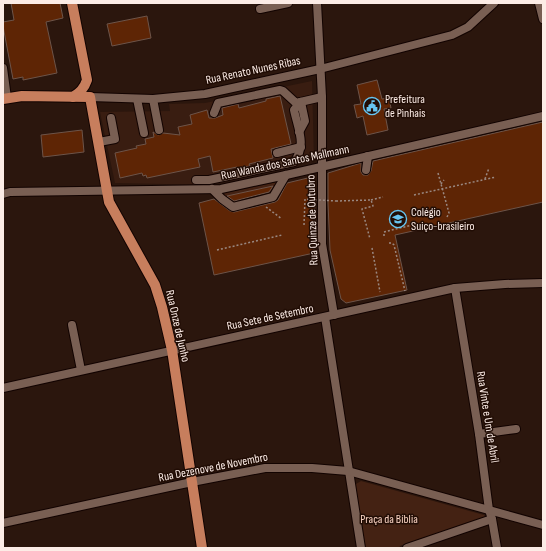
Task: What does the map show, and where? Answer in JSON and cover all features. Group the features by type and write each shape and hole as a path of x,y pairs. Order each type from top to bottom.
{"main road":[{"path":"72,3 87,80 85,86 80,92 72,97"},
{"name":"Rua Renato Nunes Ribas","path":"5,98 22,96 90,97"},
{"name":"Rua Onze de Junho","path":"90,97 109,202 155,285 162,307 172,350 202,548"}],"street":[{"path":"260,9 288,3"},
{"name":"Rua Quinze de Outubro","path":"317,3 322,97 322,244 334,315"},
{"name":"Rua Renato Nunes Ribas","path":"90,97 153,99 205,94 320,69 452,35 468,27 494,3"},
{"path":"539,3 543,19"},
{"path":"3,68 5,98"},
{"path":"214,113 218,103 280,90 296,103 322,97"},
{"path":"136,99 144,133"},
{"path":"153,99 159,130"},
{"path":"196,180 209,180 294,162 298,156 302,143 294,110 301,102"},
{"name":"Rua Wanda dos Santos Mallmann","path":"3,194 10,192 221,189 543,116"},
{"path":"99,142 115,139 111,118"},
{"path":"278,152 301,147"},
{"path":"366,170 368,156"},
{"path":"212,189 233,207 273,197 286,175"},
{"name":"Rua Sete de Setembro","path":"3,388 455,288 504,284 543,283"},
{"name":"Rua Vinte e Um de Abril","path":"455,288 479,434 489,510 497,548"},
{"path":"325,317 360,548"},
{"path":"72,324 81,370"},
{"path":"479,434 516,429"},
{"name":"Rua Dezenove de Novembro","path":"3,523 192,482 265,468 312,468 348,471 543,525"},
{"path":"407,548 492,519"}],"path":[{"path":"485,179 489,168"},
{"path":"438,173 443,188 448,213 447,217"},
{"path":"414,195 496,177"},
{"path":"441,184 444,180"},
{"path":"304,225 305,199 371,200 383,197"},
{"path":"370,239 362,209 373,206 371,200"},
{"path":"264,206 282,219"},
{"path":"384,236 384,232 412,225"},
{"path":"217,250 282,235"},
{"path":"389,243 394,245 408,298"},
{"path":"372,248 380,292"}],"shaded area":[{"path":"312,81 314,161 211,185 115,183 100,112 170,111 169,104 205,103"}],"green space":[{"path":"277,182 271,191 233,200 221,194"},
{"name":"Praça da Bíblia","path":"361,481 484,515 486,518 421,539 420,542 416,543 413,541 400,546 399,548 365,548 354,488 356,484"}],"building":[{"path":"11,3 60,3 63,18 46,22 57,73 23,80 23,77 13,79 3,26 3,22 14,20"},
{"path":"147,16 151,38 112,46 107,24"},
{"name":"Prefeitura de Pìnhais","path":"377,80 382,99 389,98 391,108 384,109 388,130 367,135 363,116 357,118 354,105 361,104 357,85"},
{"path":"280,96 291,144 271,149 273,158 249,164 250,166 213,172 210,156 198,159 200,167 147,178 146,175 143,176 142,173 120,178 115,153 137,148 136,146 146,144 145,139 154,137 153,132 158,135 163,133 180,135 178,127 192,124 190,115 207,110 209,118 215,118 223,115 222,108 238,104 239,108"},
{"name":"Colégio Suiço-brasileiro","path":"543,122 543,202 395,235 407,290 346,303 341,299 330,250 328,173 361,163 361,172 363,175 368,175 371,171 373,161"},
{"path":"82,130 84,152 43,157 41,135"},
{"path":"312,177 315,198 314,253 214,275 199,203 214,199 230,211 234,212 275,202 278,200 287,183"},
{"path":"273,186 269,192 234,201 227,196"}],"place":[{"name":"Prefeitura de Pìnhais","path":"372,106"},
{"name":"Colégio Suiço-brasileiro","path":"398,219"}]}
